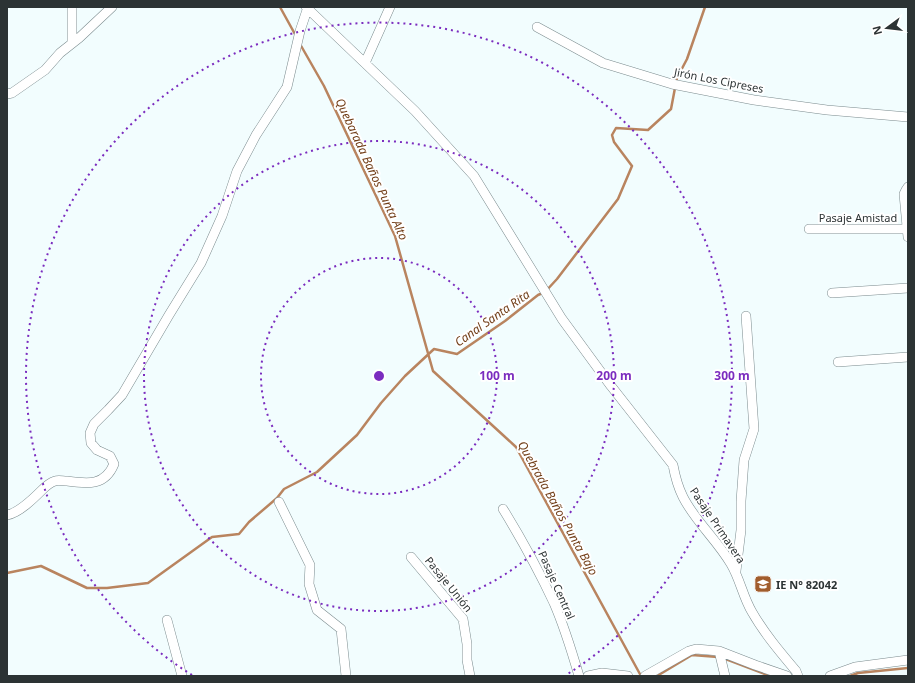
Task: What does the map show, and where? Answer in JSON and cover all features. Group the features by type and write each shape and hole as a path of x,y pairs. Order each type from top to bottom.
{"street":[{"path":"72,7 72,43"},
{"path":"7,94 12,93 45,70 60,53 112,7"},
{"path":"365,63 390,7"},
{"path":"7,515 23,507 48,484 56,480 90,484 102,479 110,472 114,464 110,456 97,450 91,443 90,433 94,424 122,395 201,263 222,216 237,171 256,135 287,87 307,8"},
{"name":"Pasaje Primavera","path":"307,8 415,111 474,176 562,319 606,380 673,465 682,496 731,563 751,611 766,634 796,671 798,676"},
{"name":"Jirón Los Cipreses","path":"537,27 603,63 672,84 754,100 820,109 908,117"},
{"path":"908,187 904,194 908,233"},
{"name":"Pasaje Amistad","path":"809,229 908,233"},
{"path":"832,293 908,288"},
{"path":"736,572 741,530 741,501 744,460 754,429 746,316"},
{"path":"838,362 908,357"},
{"path":"279,502 310,565 309,584 317,610 341,629 346,676"},
{"name":"Pasaje Central","path":"504,509 555,604 579,676"},
{"name":"Pasaje Unión","path":"411,557 463,619 470,676"},
{"path":"167,620 182,676"},
{"path":"645,676 688,651 696,648 720,651 787,676"},
{"path":"720,651 725,676"},
{"path":"830,676 855,667 908,660"},
{"path":"588,676 602,673 628,676"}],"waterway":[{"name":"Quebarada Baños Punta Alto","path":"280,7 296,36"},
{"name":"Canal Santa Rita","path":"676,83 687,59 705,7"},
{"name":"Quebrada Baños Punta Bajo","path":"300,44 324,86 395,236 433,371 516,447 641,676"},
{"name":"Canal Santa Rita","path":"7,573 41,566 87,588 107,588 148,583 212,537 239,534 249,522 277,498 284,489 317,472 357,435 381,403 405,376 434,349 457,354 505,321 538,295 545,292 557,279 618,199 632,166 614,142 612,135 616,128 648,130 671,109 675,88"},
{"path":"657,676 692,655 718,657"},
{"path":"723,658 770,676"},
{"path":"850,676 858,673 908,668"}],"place":[{"name":"IE N° 82042","path":"763,584"}]}
